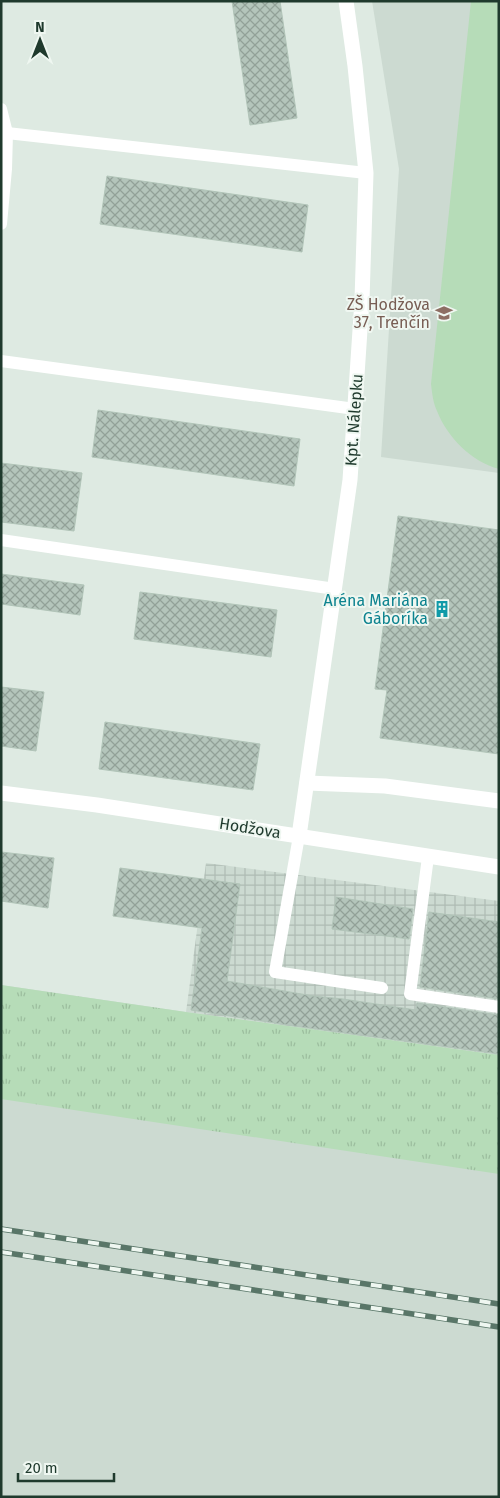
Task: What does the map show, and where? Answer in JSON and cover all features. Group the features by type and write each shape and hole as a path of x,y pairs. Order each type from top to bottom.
{"street":[{"name":"Kpt. Nálepku","path":"299,836 350,480 362,300 366,173 356,66 346,1"},
{"path":"307,783 386,786 499,801"},
{"name":"Hodžova","path":"1,792 499,867"}],"lane":[{"path":"1,109 8,133 1,224"},
{"path":"8,133 366,173"},
{"path":"1,361 355,409"},
{"path":"1,540 335,588"},
{"path":"299,836 275,972 382,988"},
{"path":"428,857 410,994 499,1007"}],"shaded area":[{"name":"ZŠ Hodžova 37, Trenčín","path":"372,1 499,1 499,473 381,457 399,169"},
{"path":"206,863 499,901 499,1055 186,1012"},
{"path":"1,985 499,1055 499,1497 1,1497"}],"green space":[{"path":"471,1 499,1 499,469 479,461 454,439 441,421 433,398 431,384"},
{"path":"1,985 499,1055 499,1174 1,1099"}],"building":[{"path":"232,1 280,1 297,118 250,125"},
{"path":"107,176 308,205 302,252 100,224"},
{"path":"98,410 300,439 294,486 92,457"},
{"path":"1,463 82,473 74,531 1,522"},
{"name":"Aréna Mariána Gáboríka","path":"398,516 499,530 499,754 380,738 387,690 375,689"},
{"path":"1,574 84,585 80,615 1,604"},
{"path":"140,592 277,610 271,657 134,639"},
{"path":"1,687 44,692 36,751 1,746"},
{"path":"105,722 260,744 253,790 99,769"},
{"path":"1,852 54,858 48,908 1,901"},
{"path":"120,868 240,884 227,981 313,996 416,1010 417,1003 499,1015 499,1054 191,1010 202,928 113,916"},
{"path":"336,897 413,909 409,939 332,929"},
{"path":"429,912 499,922 499,999 420,987"}],"railway":[{"path":"1,1229 499,1304"},
{"path":"1,1252 499,1327"}],"place":[{"name":"ZŠ Hodžova 37, Trenčín","path":"444,313"},
{"name":"Aréna Mariána Gáboríka","path":"442,609"}]}
